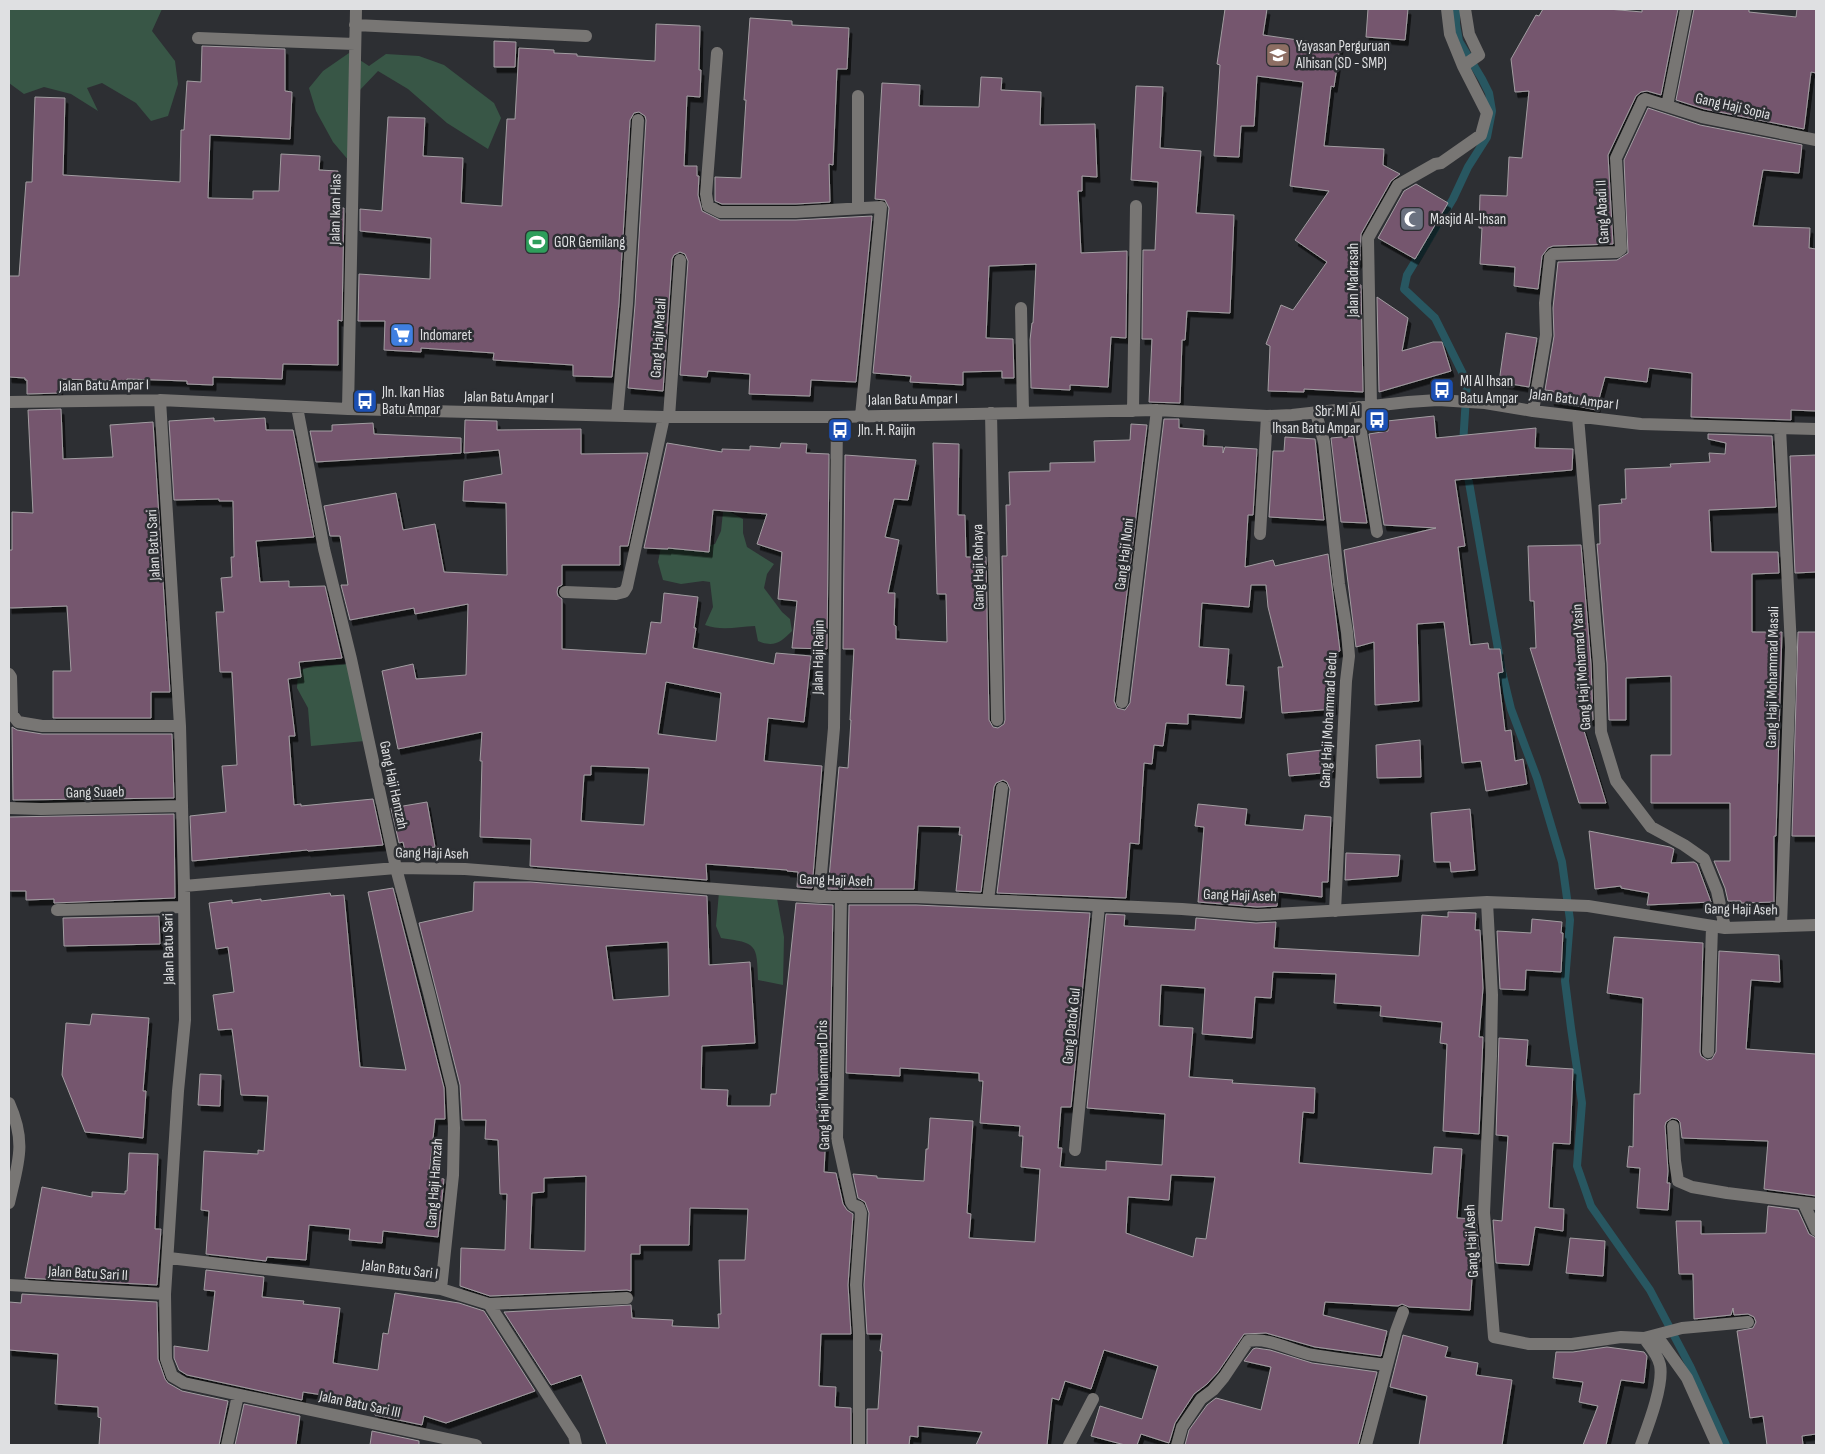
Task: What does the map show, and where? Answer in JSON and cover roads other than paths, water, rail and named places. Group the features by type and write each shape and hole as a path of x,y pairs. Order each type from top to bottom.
{"street":[{"name":"Jalan Ikan Hias","path":"348,409 356,9"},
{"name":"Jalan Madrasah","path":"1377,532 1361,432 1365,406 1368,238 1398,185 1435,164 1441,164 1481,135 1487,113 1450,34 1447,9"},
{"path":"1464,65 1479,55 1469,34 1465,9"},
{"path":"1667,106 1686,9"},
{"path":"355,25 586,36"},
{"path":"198,38 355,44"},
{"path":"717,52 706,194 708,206 720,212 796,212 881,207 861,416"},
{"path":"858,96 858,207"},
{"name":"Gang Haji Sopia","path":"1643,100 1645,99 1702,117 1816,140"},
{"name":"Gang Abadi II","path":"1533,411 1546,335 1545,303 1550,257 1553,254 1617,252 1621,249 1616,158 1643,100"},
{"path":"617,416 628,304 638,120"},
{"path":"1133,411 1136,206"},
{"name":"Gang Haji Matali","path":"565,592 616,594 624,592 627,587 666,417 680,260"},
{"path":"1021,308 1023,413"},
{"name":"Jalan Batu Ampar I","path":"9,402 160,400 348,409 617,416 837,417 1157,410 1267,416 1316,413 1365,406 1438,400 1485,403 1533,411 1641,424 1816,429"},
{"name":"Jalan Batu Sari","path":"160,400 180,726 186,1020 178,1091 169,1258 165,1294 166,1359 172,1376 184,1383 238,1395"},
{"name":"Gang Haji Hamzah","path":"297,407 324,549 351,659 396,868 432,1002 452,1087 454,1128 453,1175 440,1289"},
{"name":"Gang Haji Noni","path":"1122,702 1157,410"},
{"name":"Gang Haji Rohaya","path":"991,413 998,720"},
{"name":"Gang Haji Mohammad Gedu","path":"1316,413 1324,442 1338,584 1347,632 1349,656 1346,681 1335,910"},
{"path":"1260,534 1267,416"},
{"name":"Gang Haji Mohamad Yasin","path":"1578,416 1599,664 1601,732 1616,781 1651,827 1684,845 1704,859 1717,891 1718,927 1708,1052"},
{"name":"Jalan Haji Raijin","path":"819,897 834,728 837,417"},
{"name":"Gang Haji Mohammad Masali","path":"1780,428 1791,647 1781,926"},
{"path":"9,674 11,677 12,714 18,722 42,726 180,726"},
{"path":"988,900 1002,788"},
{"name":"Gang Suaeb","path":"9,808 182,806"},
{"name":"Gang Haji Aseh","path":"184,886 396,868 465,869 841,898 916,896 1182,909 1257,915 1488,902 1588,906 1718,927 1816,925"},
{"name":"Gang Haji Muhammad Dris","path":"841,898 837,1138 851,1202 859,1207 861,1213 856,1285 859,1333 859,1445"},
{"name":"Gang Haji Aseh","path":"1488,902 1492,995 1484,1213 1494,1337 1529,1344 1572,1344 1621,1337 1649,1337"},
{"name":"Gang Datok Gul","path":"1075,1150 1099,906"},
{"path":"57,910 183,908"},
{"path":"9,1104 19,1131 20,1145 9,1203"},
{"path":"1673,1126 1678,1181 1692,1187 1810,1204 1816,1230"},
{"name":"Jalan Batu Sari I","path":"169,1258 440,1289 488,1304 627,1298"},
{"name":"Jalan Batu Sari II","path":"9,1285 165,1294"},
{"path":"488,1304 574,1436 576,1445"},
{"path":"1366,1445 1403,1312"},
{"path":"1649,1337 1682,1328 1748,1322"},
{"path":"1641,1445 1649,1424 1660,1381 1660,1364 1649,1337"},
{"path":"1649,1337 1662,1343 1687,1378 1717,1445"},
{"path":"1177,1445 1182,1427 1201,1399 1213,1390 1224,1377 1248,1341 1255,1340 1281,1345 1310,1354 1387,1365"},
{"path":"227,1445 238,1395"},
{"name":"Jalan Batu Sari III","path":"238,1395 476,1445"},
{"path":"1069,1445 1093,1399"}],"waterway":[{"path":"1456,9 1459,41 1489,93 1492,111 1487,137 1468,167 1453,199 1407,275 1404,289 1435,318 1467,382 1463,444"},
{"path":"1467,471 1502,672 1511,709 1537,778 1562,862 1570,920 1565,981 1582,1103 1577,1166 1591,1206 1650,1290 1690,1366 1726,1445"}],"place":[{"name":"Yayasan Perguruan Alhisan (SD - SMP)","path":"1278,55"},
{"name":"Masjid Al-Ihsan","path":"1412,219"},
{"name":"GOR Gemilang","path":"537,242"},
{"name":"Indomaret","path":"402,335"},
{"name":"MI Al Ihsan Batu Ampar","path":"1442,390"},
{"name":"Jln. Ikan Hias Batu Ampar","path":"365,401"},
{"name":"Sbr. MI Al Ihsan Batu Ampar","path":"1377,420"},
{"name":"Jln. H. Raijin","path":"840,430"}]}
